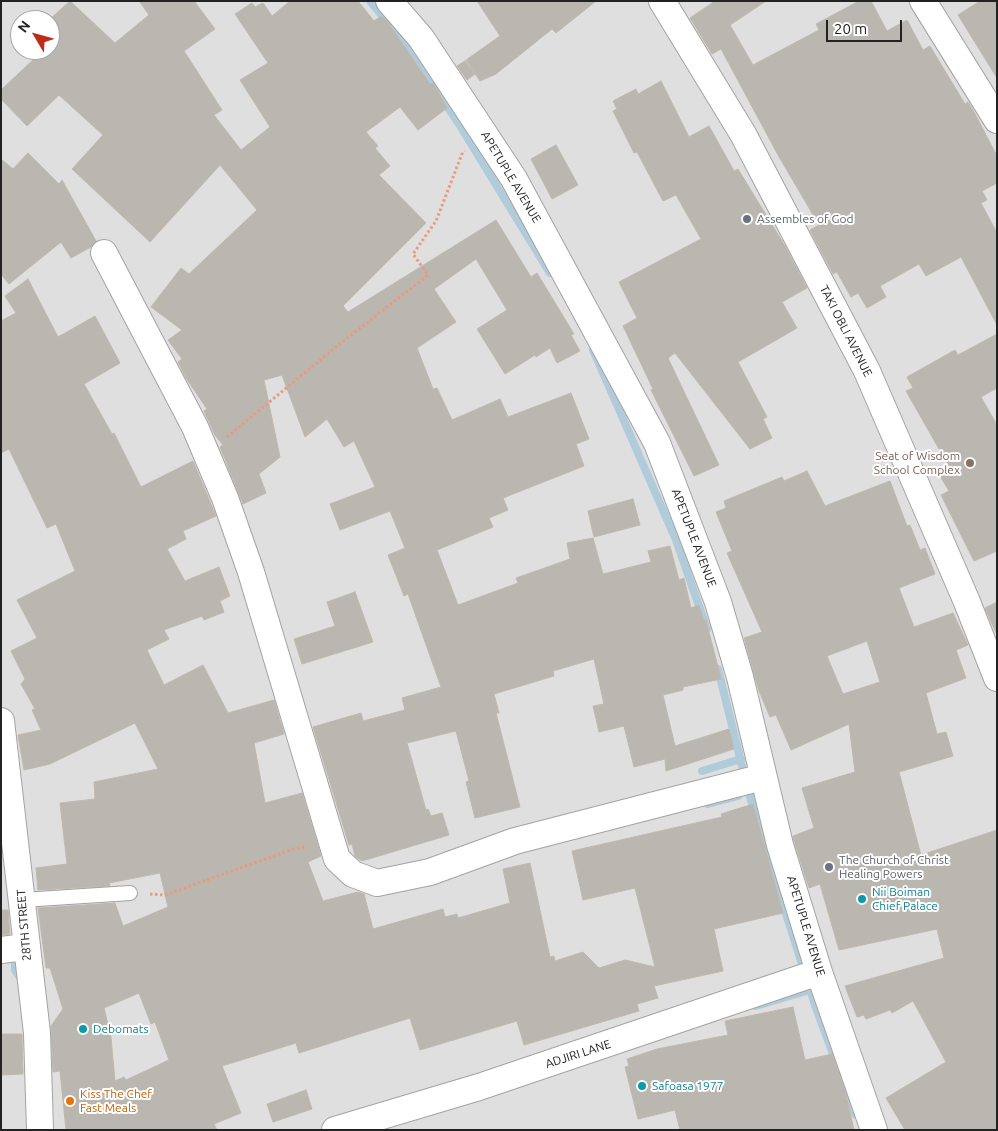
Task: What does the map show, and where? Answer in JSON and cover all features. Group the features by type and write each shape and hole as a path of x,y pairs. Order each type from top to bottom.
{"street":[{"name":"APETUPLE AVENUE","path":"389,1 421,38 514,179 657,443 718,602 740,677 780,845 820,972 874,1130"},
{"name":"TAKI OBLI AVENUE","path":"662,1 743,134 868,371 967,602 997,678"},
{"path":"923,1 997,120"},
{"path":"104,254 194,427 225,498 251,572 338,859 353,874 377,883 430,872 515,841 763,777"},
{"name":"28TH STREET","path":"1,721 22,900 13,949 37,1033 40,1130"},
{"name":"ADJIRI LANE","path":"335,1130 479,1087 820,972"}],"lane":[{"path":"22,900 130,893"}],"path":[{"path":"206,454 336,346 428,275 413,254 436,221 462,154 487,137"},
{"path":"130,893 165,895 292,849 295,850 332,840"}],"shaded area":[{"path":"1,1 997,1 997,1130 1,1130"}],"building":[{"path":"70,1 115,43 149,15 139,1 194,1 215,29 184,51 222,110 214,115 241,150 270,127 240,80 268,63 235,14 252,3 255,7 263,3 272,16 290,1 358,1 374,21 381,16 387,21 430,84 433,83 447,108 418,130 400,107 366,132 378,146 375,148 390,166 379,175 426,223 343,306 348,312 496,220 531,277 537,273 574,334 571,335 580,351 557,363 550,348 505,374 477,329 507,310 476,259 434,289 456,322 417,348 433,389 437,388 452,420 500,399 508,417 571,393 589,439 576,444 584,466 503,498 508,510 489,518 493,527 437,550 458,605 518,583 516,578 570,559 567,543 593,538 603,574 651,562 648,551 670,546 679,580 684,578 691,608 699,605 704,621 706,620 721,679 683,687 683,690 663,695 675,746 729,729 734,749 666,771 665,759 634,767 624,726 599,732 593,706 604,704 594,659 553,671 554,676 494,694 499,713 496,713 520,807 475,818 466,782 469,781 456,731 407,743 426,810 428,809 431,816 442,813 449,835 362,861 355,856 352,844 349,845 313,727 361,713 363,721 405,710 402,698 441,687 408,594 404,596 388,555 405,548 390,511 340,530 330,504 375,487 354,441 344,447 327,419 305,437 282,375 264,380 280,457 259,474 266,493 243,504 220,447 223,445 215,435 204,411 207,409 186,378 178,362 182,359 168,340 182,330 151,307 181,268 189,274 257,210 220,165 150,242 72,169 103,135 59,95 27,126 1,99 1,90 33,60 60,60 60,10"},
{"path":"477,1 596,1 556,33 552,29 496,74 480,81 466,60 500,36"},
{"path":"715,1 766,1 730,25 753,65 819,30 816,24 859,1 871,1 887,31 907,20 923,50 930,46 965,104 968,102 997,156 997,183 982,191 987,200 981,203 997,233 997,325 961,257 926,276 919,264 880,286 886,297 867,308 858,293 851,297 837,272 833,274 810,230 819,225 778,155 721,49 712,54 690,18"},
{"path":"980,1 997,1 997,78 958,15"},
{"path":"465,61 475,74 467,80 457,66"},
{"path":"661,81 689,137 709,126 734,171 738,169 785,246 807,288 782,302 797,328 738,362 767,417 763,419 772,438 750,449 675,353 668,358 719,465 694,476 651,390 653,389 623,326 637,318 619,282 701,239 676,195 663,201 637,152 634,153 613,111 617,109 613,101 636,89 638,94"},
{"path":"556,145 578,185 552,199 531,159"},
{"path":"28,153 59,184 62,180 96,241 91,247 71,258 61,242 9,284 1,274 1,159 13,169"},
{"path":"28,279 58,337 95,316 120,363 84,384 112,434 114,433 141,487 193,461 216,516 183,531 186,539 167,549 185,581 219,567 230,596 220,601 224,612 204,620 202,616 164,630 169,639 147,650 164,685 203,665 228,713 274,700 284,734 254,743 265,803 302,793 321,856 308,862 323,901 358,892 364,894 373,929 443,909 445,917 457,914 458,918 510,903 503,869 530,863 550,957 554,956 555,961 583,952 599,968 625,960 655,967 635,888 583,900 572,851 722,817 721,814 753,804 783,913 714,929 723,971 654,986 658,998 637,1004 639,1011 524,1045 517,1021 420,1050 410,1018 299,1053 296,1043 222,1066 241,1113 214,1124 217,1130 66,1130 60,1071 53,1072 51,1026 63,1009 50,968 46,968 38,908 115,903 123,926 168,907 160,873 109,883 110,886 38,890 36,868 67,864 60,803 95,799 94,782 158,769 135,723 50,764 24,770 18,735 41,730 32,710 35,709 21,684 25,679 11,651 37,638 17,600 75,571 56,524 47,528 9,449 1,453 1,321 16,313 5,296","holes":["139,993 151,1024 155,1022 169,1060 126,1080 124,1077 115,1081 111,1037 104,1008"]},
{"path":"997,334 997,388 981,397 997,425 997,551 974,561 941,495 949,491 940,476 951,470 906,391 913,388 907,377 955,350 958,355"},
{"path":"807,471 825,506 890,481 907,526 910,525 920,550 925,548 935,574 899,588 914,627 953,613 968,645 956,650 966,678 926,693 937,734 946,732 953,756 899,772 921,855 997,830 997,1130 905,1130 886,1098 946,1062 913,1001 892,1013 890,1010 866,1019 864,1015 857,1017 845,986 944,958 937,929 839,950 820,884 809,888 793,836 814,828 802,788 855,772 849,724 791,750 776,715 770,717 759,691 744,638 762,632 727,553 732,551 716,512 726,508 724,501 782,477 784,481","holes":["867,641 880,682 843,694 827,656"]},
{"path":"633,499 640,525 594,537 588,511"},
{"path":"355,592 373,642 302,664 294,639 335,626 327,602"},
{"path":"997,602 997,633 996,633 985,608"},
{"path":"1,910 8,910 10,934 1,935"},
{"path":"793,1007 805,1060 832,1054 845,1091 854,1130 680,1130 675,1110 638,1119 625,1067 629,1066 627,1059 657,1049 728,1035 725,1021"},
{"path":"1,1034 22,1034 23,1074 2,1075"},
{"path":"306,1090 312,1109 273,1122 267,1104"}],"waterway":[{"path":"370,1 404,42 459,124 550,273"},
{"path":"593,350 676,540 707,629"},
{"path":"718,669 748,790 783,904 815,1005 855,1114"},
{"path":"702,771 741,759"},
{"path":"708,804 738,796"},
{"path":"21,954 15,964 15,970 21,979"},
{"path":"756,1006 810,990"}],"place":[{"name":"Assembles of God","path":"747,219"},
{"name":"Seat of Wisdom School Complex","path":"970,463"},
{"name":"The Church of Christ Healing Powers","path":"829,867"},
{"name":"Nii Boiman Chief Palace","path":"862,899"},
{"name":"Debomats","path":"83,1029"},
{"name":"Safoasa 1977","path":"642,1086"},
{"name":"Kiss The Chef Fast Meals","path":"70,1101"}]}
